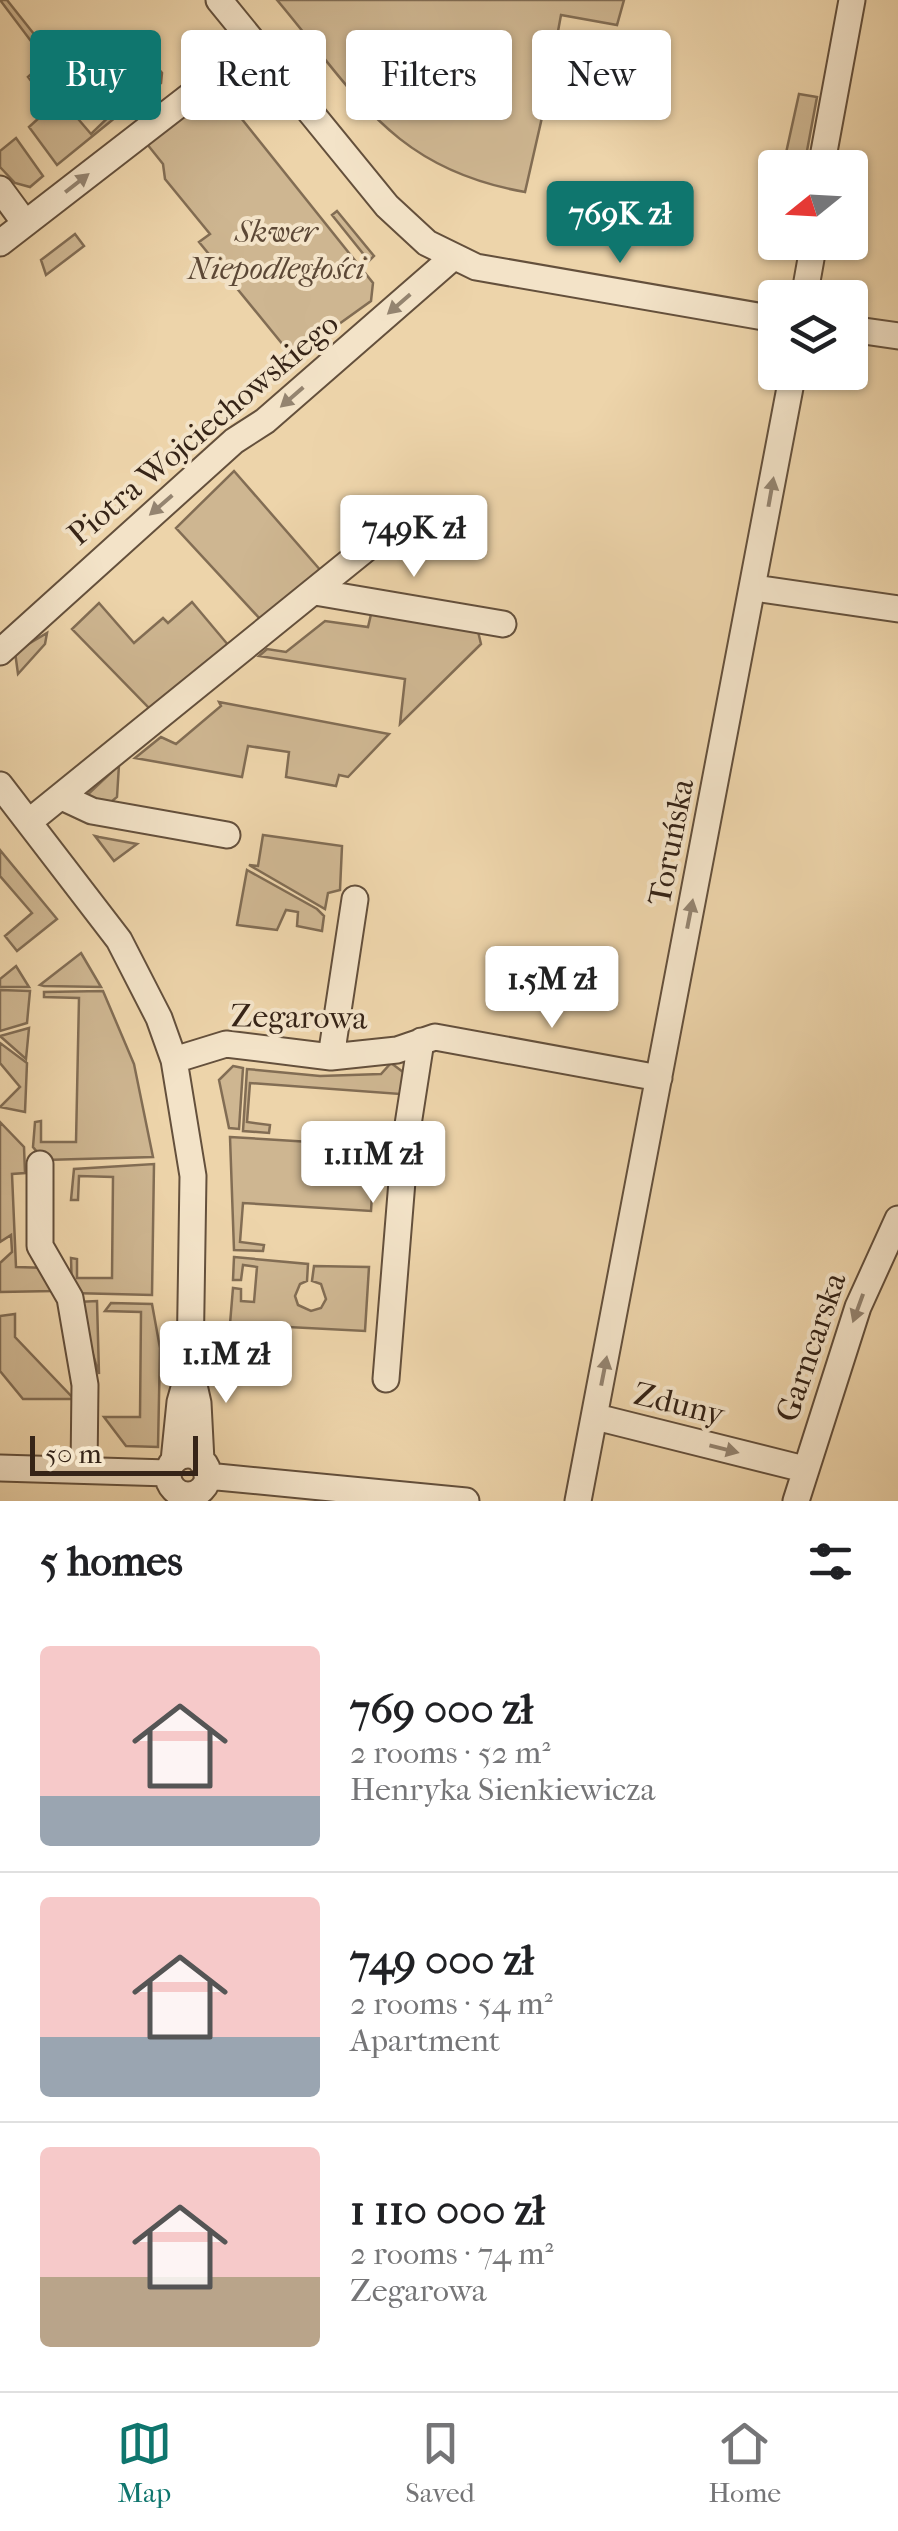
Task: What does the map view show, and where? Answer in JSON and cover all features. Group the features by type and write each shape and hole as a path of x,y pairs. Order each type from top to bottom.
{"street":[{"path":"219,0 244,30"},
{"path":"824,150 852,0"},
{"path":"0,243 181,103"},
{"path":"317,120 417,236 452,258 504,274 758,316"},
{"path":"0,189 26,223"},
{"name":"Piotra Wojciechowskiego","path":"0,652 234,441 265,420 452,258"},
{"path":"868,332 898,336"},
{"name":"Toruńska","path":"578,1501 790,390"},
{"path":"30,821 372,543"},
{"path":"754,588 898,609"},
{"path":"315,592 503,624"},
{"path":"0,786 119,940 159,1018 174,1060 192,1176 190,1367 198,1403 202,1482"},
{"path":"62,797 92,811 226,834"},
{"path":"331,1057 355,899"},
{"path":"386,1379 405,1144 428,1039"},
{"name":"Zegarowa","path":"174,1060 226,1044 331,1057 397,1050 428,1039 658,1078"},
{"path":"40,1164 40,1246 70,1298 85,1385 84,1470"},
{"name":"Garncarska","path":"796,1501 858,1307 898,1219"},
{"path":"173,1481 180,1402 190,1367"},
{"name":"Zduny","path":"596,1417 804,1469"},
{"path":"173,1481 188,1455 202,1482"},
{"path":"0,1468 84,1470 173,1481 188,1495 202,1482 466,1501"}],"green space":[{"path":"0,0 7,0 31,30 30,40"},
{"path":"277,0 624,0 617,25 561,15 558,30 532,30 532,120 541,120 525,192 442,166 379,120 512,120 512,30 346,30 346,84 326,60 326,30 302,30"},
{"path":"799,94 817,97 807,150 787,150"},
{"name":"Skwer Niepodległości","path":"181,117 181,120 243,120 373,283 371,301 293,357 199,242 210,234 165,179 163,164 147,144"},
{"path":"37,120 79,120 91,134 105,120 112,120 57,165 29,127"},
{"path":"16,138 43,176 30,187 15,183 0,167 0,151"},
{"path":"337,211 374,256 369,261 332,215"},
{"path":"75,234 84,246 46,275 41,260"},
{"path":"234,471 322,572 261,620 176,528"},
{"path":"192,602 229,646 151,710 72,629 99,603 134,643 163,618 168,623"},
{"path":"373,606 476,623 481,644 400,724 405,679 259,656 267,649 286,652 325,621 368,627"},
{"path":"47,633 45,644 18,674 15,652"},
{"path":"219,702 389,734 348,777 339,775 336,786 286,777 289,752 248,746 242,777 135,758 161,737 176,744 221,706"},
{"path":"119,765 117,797 111,802 84,798"},
{"path":"263,835 342,846 340,890 328,893 325,909 249,865 258,866"},
{"path":"95,836 99,837 137,844 114,861"},
{"path":"0,850 57,919 17,951 5,936 32,913 0,876"},
{"path":"247,870 317,909 324,916 322,931 297,926 298,912 286,910 277,930 237,925"},
{"path":"81,953 101,987 40,985"},
{"path":"16,966 29,987 0,987 0,979"},
{"path":"0,990 30,991 27,1023 0,1031"},
{"path":"103,991 134,1064 153,1157 44,1160 33,1147 35,1122 41,1121 41,1142 76,1142 79,998 44,997 44,992"},
{"path":"29,1028 26,1059 0,1036"},
{"path":"0,1043 27,1063 25,1112 0,1107 20,1087 0,1063"},
{"path":"391,1063 407,1075 400,1094 250,1083 247,1122 270,1125 269,1133 243,1131 247,1069 320,1076 381,1074"},
{"path":"233,1066 243,1068 239,1129 229,1128 219,1080"},
{"path":"0,1122 24,1147 25,1173 12,1174 16,1267 49,1268 53,1291 0,1292 0,1263 12,1252 11,1235 0,1242"},
{"path":"230,1137 375,1146 371,1211 243,1203 240,1242 264,1245 263,1251 234,1250"},
{"path":"154,1164 152,1295 72,1293 71,1258 77,1259 77,1278 112,1278 113,1177 79,1176 78,1200 71,1200 74,1169"},
{"path":"234,1257 308,1264 307,1281 300,1284 295,1296 298,1305 311,1311 321,1308 326,1299 321,1284 312,1281 314,1266 369,1267 365,1331 230,1324 233,1288 241,1289 241,1301 254,1302 257,1267 243,1265 241,1280 233,1280"},
{"path":"97,1301 99,1374 77,1302"},
{"path":"111,1303 152,1304 160,1348 158,1447 126,1446 104,1417 140,1417 141,1312 105,1311"},
{"path":"15,1314 15,1337 74,1399 23,1399 0,1371 0,1316"}]}
